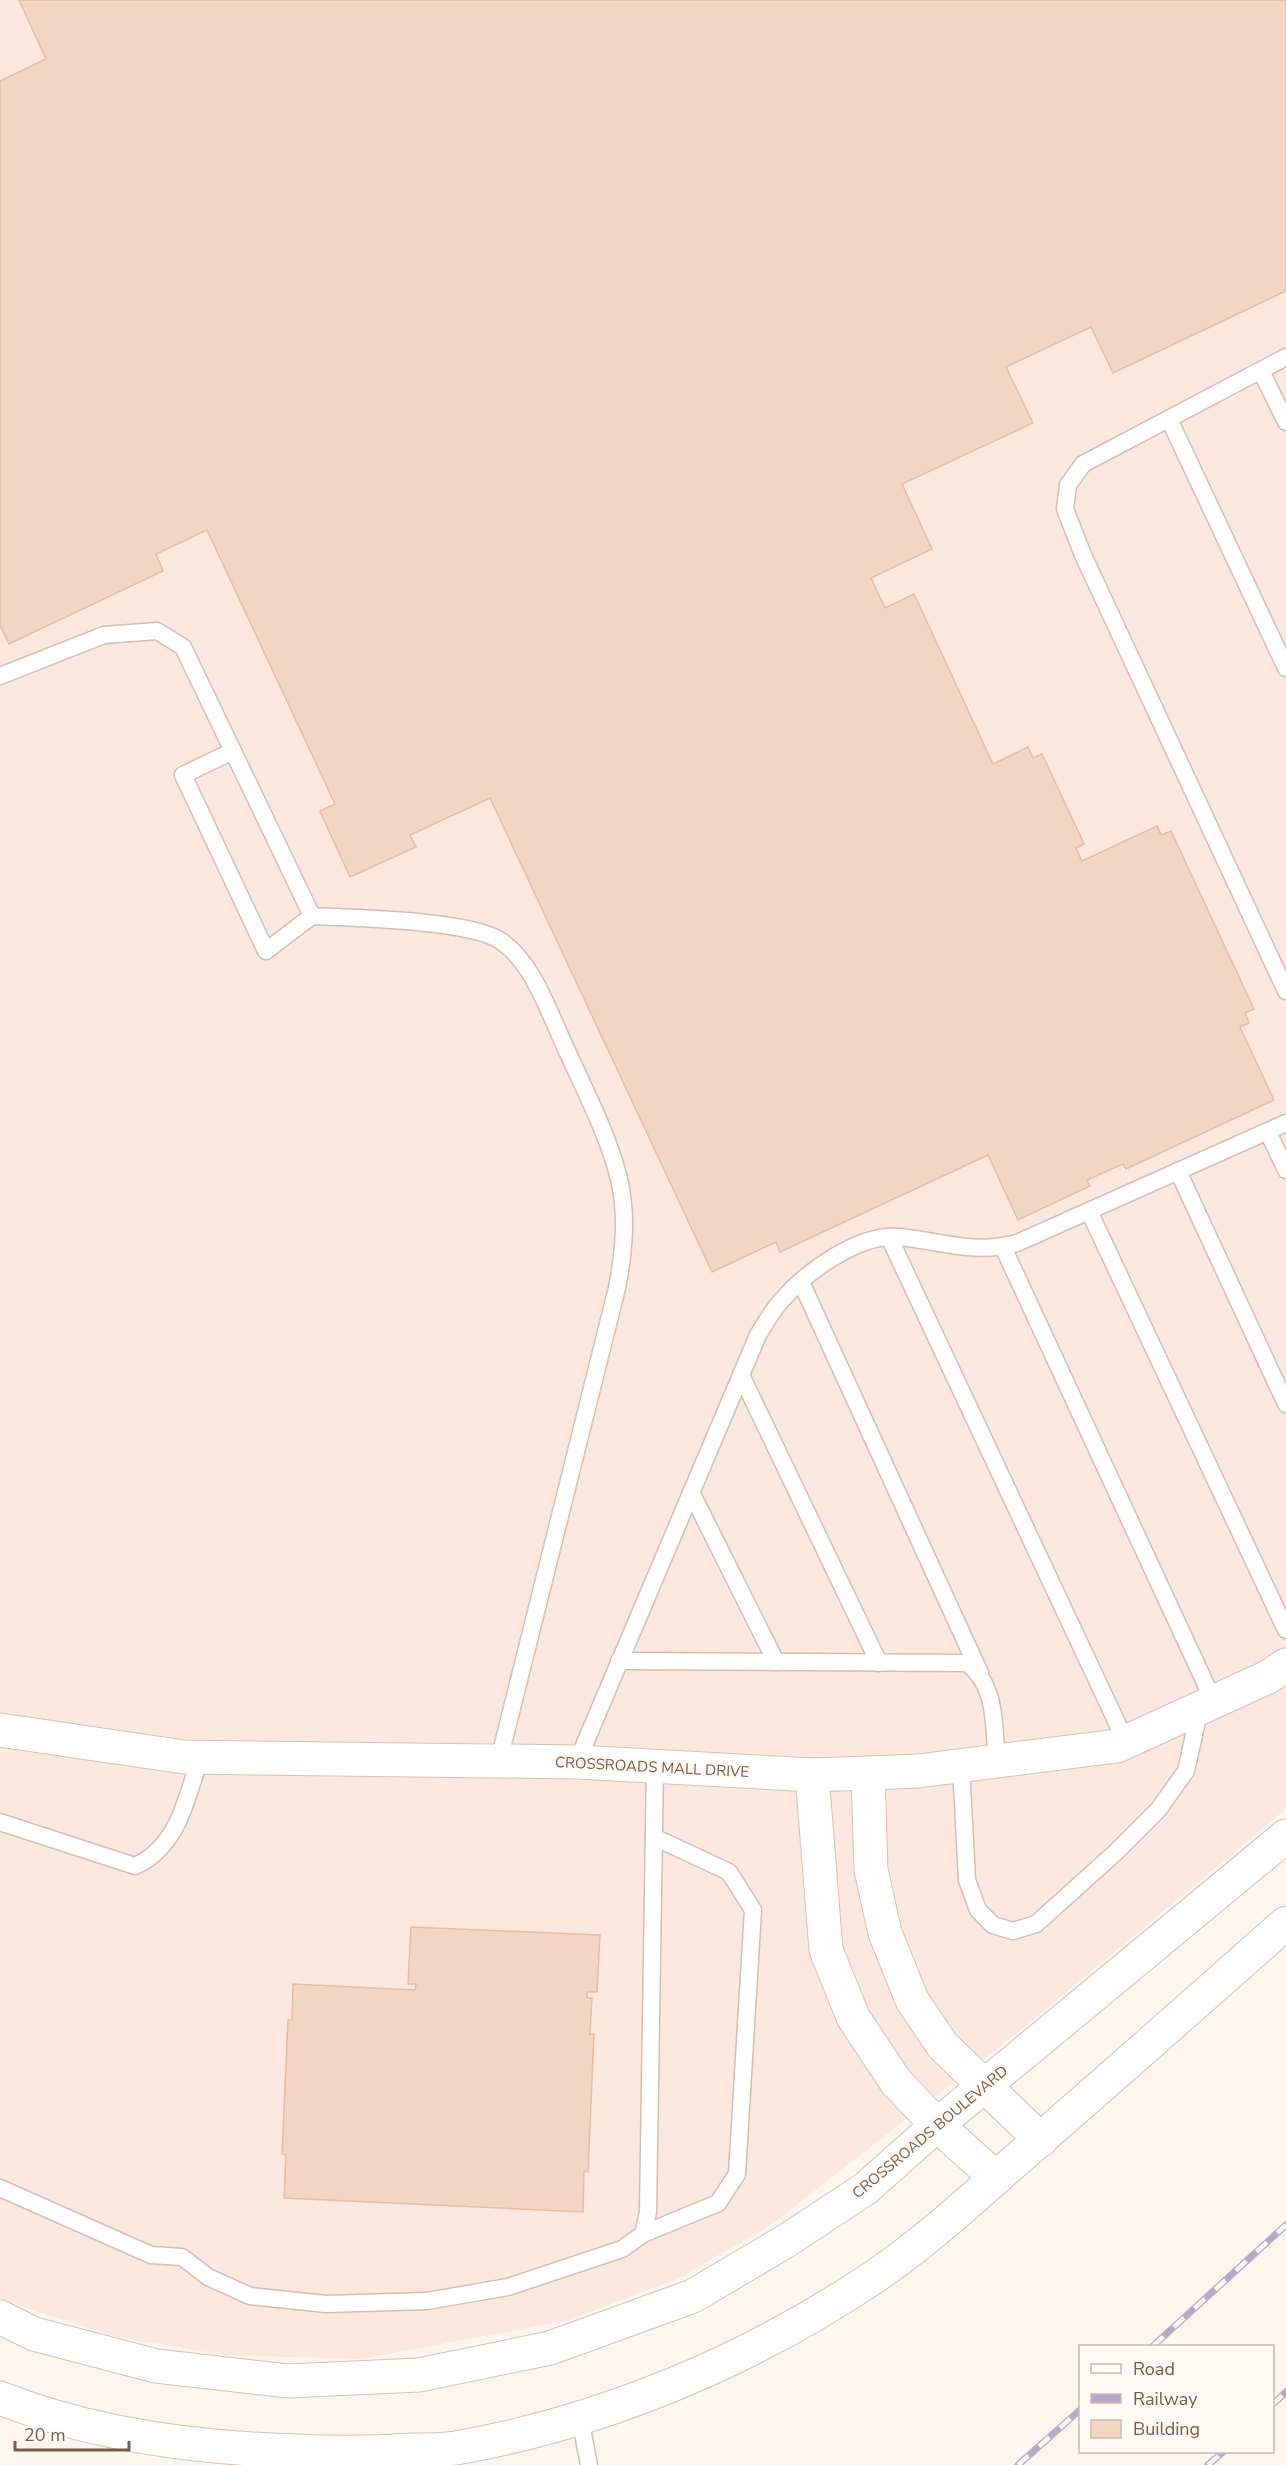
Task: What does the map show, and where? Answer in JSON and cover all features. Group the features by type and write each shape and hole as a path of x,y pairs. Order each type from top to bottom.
{"main road":[{"name":"CROSSROADS MALL DRIVE","path":"0,1730 184,1757 577,1762 812,1775 918,1771 1117,1746 1268,1677 1286,1665"},
{"path":"868,1773 871,1870 885,1933 912,2000 943,2046 1041,2140"},
{"path":"812,1775 826,1950 853,2017 896,2082 936,2126 996,2178"},
{"name":"CROSSROADS BOULEVARD","path":"0,2317 34,2334 156,2366 288,2381 419,2375 550,2348 693,2295 786,2241 865,2189 936,2126 1286,1836"},
{"path":"0,2398 24,2408 111,2432 189,2444 360,2453 453,2448 597,2413 691,2377 777,2336 876,2276 1041,2140 1286,1923"}],"lane":[{"path":"1286,357 1083,464 1068,485 1065,508 1083,555 1286,991"},
{"path":"1261,371 1286,422"},
{"path":"1169,419 1286,668"},
{"path":"0,676 104,635 157,631 183,647 312,916"},
{"path":"233,751 183,775 266,951 312,916 458,927 500,940 517,955 533,979 600,1123 619,1176 624,1217 624,1250 617,1288 499,1761"},
{"path":"577,1762 758,1335 780,1302 801,1282 818,1268 859,1244 876,1237 977,1249 1003,1247 1017,1243 1286,1123"},
{"path":"1268,1132 1286,1170"},
{"path":"1178,1171 1286,1404"},
{"path":"1089,1211 1286,1630"},
{"path":"889,1237 1126,1742"},
{"path":"961,1766 967,1880 978,1910 985,1918 993,1925 1013,1931 1036,1924 1116,1852 1158,1810 1186,1771 1207,1705 1003,1247"},
{"path":"801,1282 990,1692 997,1761"},
{"path":"741,1375 879,1663"},
{"path":"692,1492 776,1662"},
{"path":"619,1662 967,1663 980,1673"},
{"path":"0,1822 135,1866 147,1860 165,1844 182,1815 200,1757"},
{"path":"643,2234 648,2212 656,1766"},
{"path":"0,2188 151,2255 182,2257 208,2277 250,2296 326,2304 427,2301 508,2287 622,2249 643,2234 718,2203 737,2174 753,1910 729,1872 654,1837"},
{"path":"580,2418 589,2465"}],"shaded area":[{"path":"0,0 1286,0 1286,1809 1022,2029 772,2224 679,2278 566,2321 360,2359 224,2355 118,2337 0,2300"}],"building":[{"path":"19,0 1286,0 1286,291 1113,373 1091,327 1006,367 1033,423 902,484 932,549 871,578 885,608 914,594 993,764 1028,747 1033,758 1042,754 1084,844 1076,848 1082,861 1157,826 1161,835 1171,831 1254,1009 1245,1013 1249,1023 1240,1027 1274,1100 1126,1169 1123,1164 1087,1180 1090,1186 1018,1220 988,1155 780,1252 776,1242 712,1272 490,798 410,835 416,847 350,877 320,811 335,804 207,530 156,554 163,571 9,644 0,625 0,81 46,59"},
{"path":"411,1927 600,1935 597,1992 587,1992 587,1998 592,1998 590,2034 594,2034 588,2172 584,2171 583,2212 284,2198 286,2155 282,2154 288,2020 292,2020 293,1984 415,1990 416,1984 408,1984"}],"railway":[{"path":"1154,2345 1286,2225"},
{"path":"1274,2403 1286,2392"},
{"path":"1018,2465 1079,2411"},
{"path":"1208,2465 1222,2453"}]}
